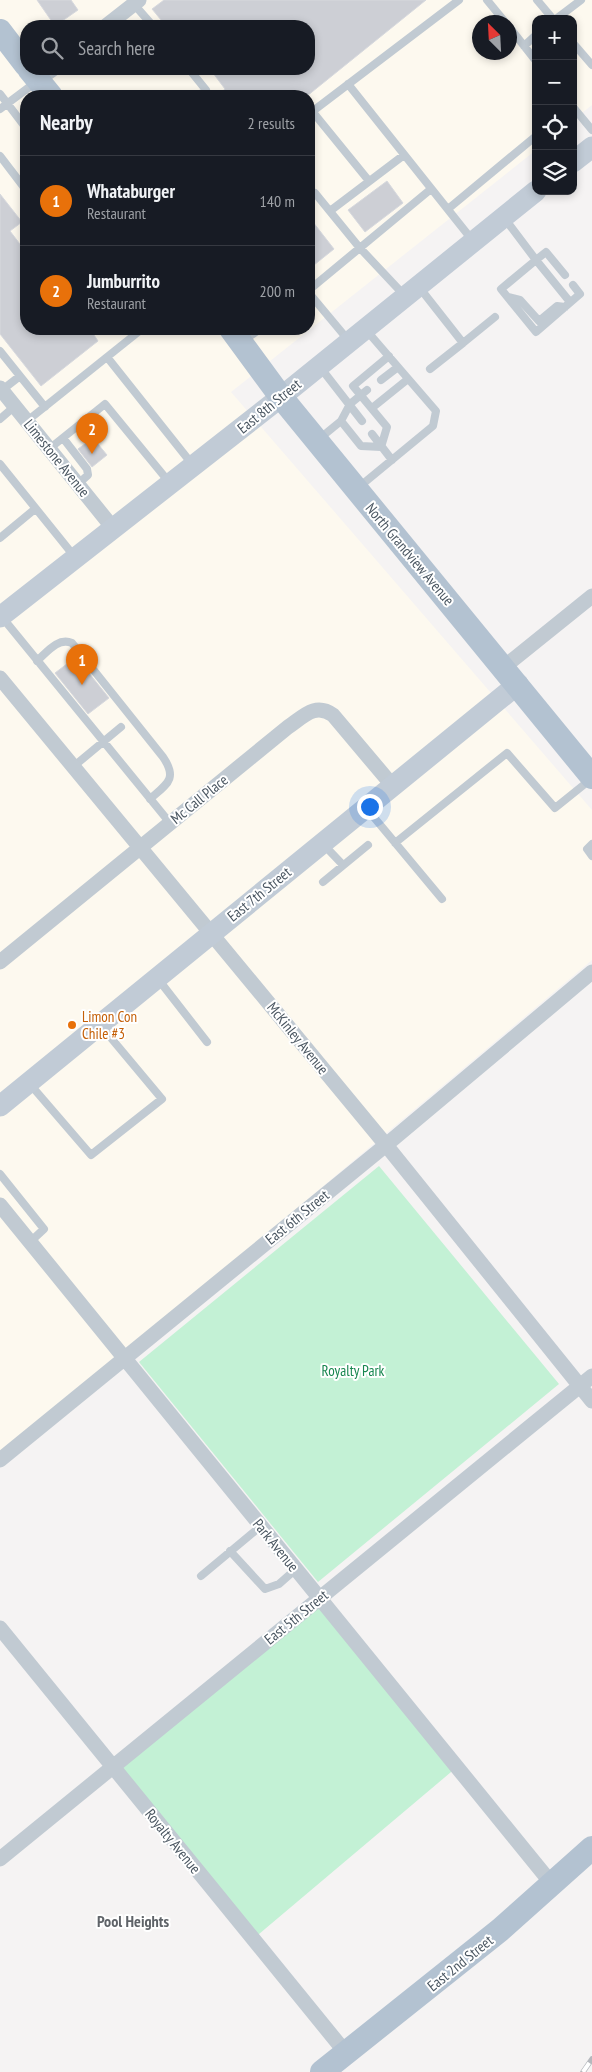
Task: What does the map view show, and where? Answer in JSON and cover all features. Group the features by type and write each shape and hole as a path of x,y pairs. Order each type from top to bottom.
{"main road":[{"path":"0,31 20,54"},
{"path":"577,159 592,147"},
{"name":"East 8th Street","path":"3,612 281,397 532,194"},
{"name":"North Grandview Avenue","path":"236,336 281,397 356,490 511,676 592,777"},
{"name":"East 7th Street","path":"0,1106 392,785 511,676"},
{"name":"East 2nd Street","path":"322,2072 493,1936 592,1848"}],"street":[{"path":"113,20 135,1"},
{"name":"Limestone Avenue","path":"1,389 113,528"},
{"name":"East 7th Street","path":"511,676 592,596"},
{"name":"McKinley Avenue","path":"0,678 386,1145 592,1401"},
{"name":"Mc Call Place","path":"0,962 288,727 318,709 325,710 333,715 392,785"},
{"name":"East 6th Street","path":"0,1460 386,1145 592,972"},
{"name":"Park Avenue","path":"0,1205 552,1884"},
{"name":"East 5th Street","path":"0,1859 592,1376"},
{"name":"Royalty Avenue","path":"0,1628 346,2053"}],"lane":[{"path":"315,108 459,0"},
{"path":"487,0 499,15"},
{"path":"537,0 550,15"},
{"path":"560,15 581,0"},
{"path":"135,1 149,20"},
{"path":"517,37 535,60"},
{"path":"524,46 532,39"},
{"path":"577,48 592,66"},
{"path":"194,75 206,90"},
{"path":"24,90 40,76"},
{"path":"348,84 473,241"},
{"path":"0,109 20,93"},
{"path":"0,94 20,120"},
{"path":"577,112 592,130"},
{"path":"315,118 368,181"},
{"path":"448,209 532,139"},
{"path":"330,211 404,155"},
{"path":"0,156 20,182"},
{"path":"315,286 431,188"},
{"path":"315,198 330,211 359,247 411,291 463,342"},
{"path":"503,217 568,304"},
{"path":"564,275 546,252 501,289 536,332 580,294 572,284"},
{"path":"315,296 358,335 389,356 436,411 432,426 356,490"},
{"path":"430,369 495,317"},
{"path":"27,421 133,335"},
{"path":"0,351 45,407"},
{"path":"381,446 387,426 372,408 364,392 353,386 389,356"},
{"path":"106,357 193,466"},
{"path":"319,366 362,421"},
{"path":"381,380 398,367"},
{"path":"1,389 20,376"},
{"path":"372,408 408,379"},
{"path":"317,440 341,421 350,404 364,392"},
{"path":"49,449 105,404 170,483"},
{"path":"0,418 15,406"},
{"path":"341,421 361,446 381,446"},
{"path":"372,434 392,460"},
{"path":"63,438 88,469 88,475 78,484"},
{"path":"0,464 76,557"},
{"path":"0,538 35,509"},
{"path":"3,612 37,661 170,823"},
{"path":"37,661 58,642 66,640 72,643 163,757 171,770 171,777 167,784 150,799"},
{"path":"74,766 121,727"},
{"path":"395,843 508,753 555,808 592,777"},
{"path":"365,807 442,898"},
{"path":"322,843 343,865"},
{"path":"592,844 587,849 592,856"},
{"path":"323,882 368,845"},
{"path":"157,978 207,1042"},
{"path":"29,1082 91,1155 162,1099 100,1024"},
{"path":"0,1174 44,1230 30,1242"},
{"path":"201,1576 261,1526"},
{"path":"230,1552 265,1589 279,1584 296,1569"}],"shaded area":[{"path":"0,0 592,0 592,105 577,117 577,15 532,15 532,153 315,325 315,90 20,90 20,335 303,335 231,392 592,810 592,960 0,1458"}],"green space":[{"name":"Royalty Park","path":"379,1166 559,1384 318,1582 139,1362"},
{"path":"319,1598 457,1767 253,1939 113,1767"}],"building":[{"path":"37,0 71,0 78,10 64,20 51,20"},
{"path":"164,0 426,0 314,90 224,90 214,75 315,75 315,20 161,20 152,9"},
{"path":"387,181 403,203 365,232 348,210"},
{"path":"0,194 20,219 20,224 10,231 20,244 20,335 94,335 98,341 41,386 0,334"},
{"path":"315,225 334,249 315,264"},
{"path":"93,438 107,455 92,467 78,449"},
{"path":"76,657 109,698 88,714 55,673"}],"railway":[{"path":"583,2072 592,2059"}],"place":[{"name":"Jumburrito","path":"92,454"},
{"name":"Whataburger","path":"82,685"},
{"name":"Limon Con Chile #3","path":"72,1025"}],"district":[{"name":"Pool Heights","path":"133,1921"}]}
